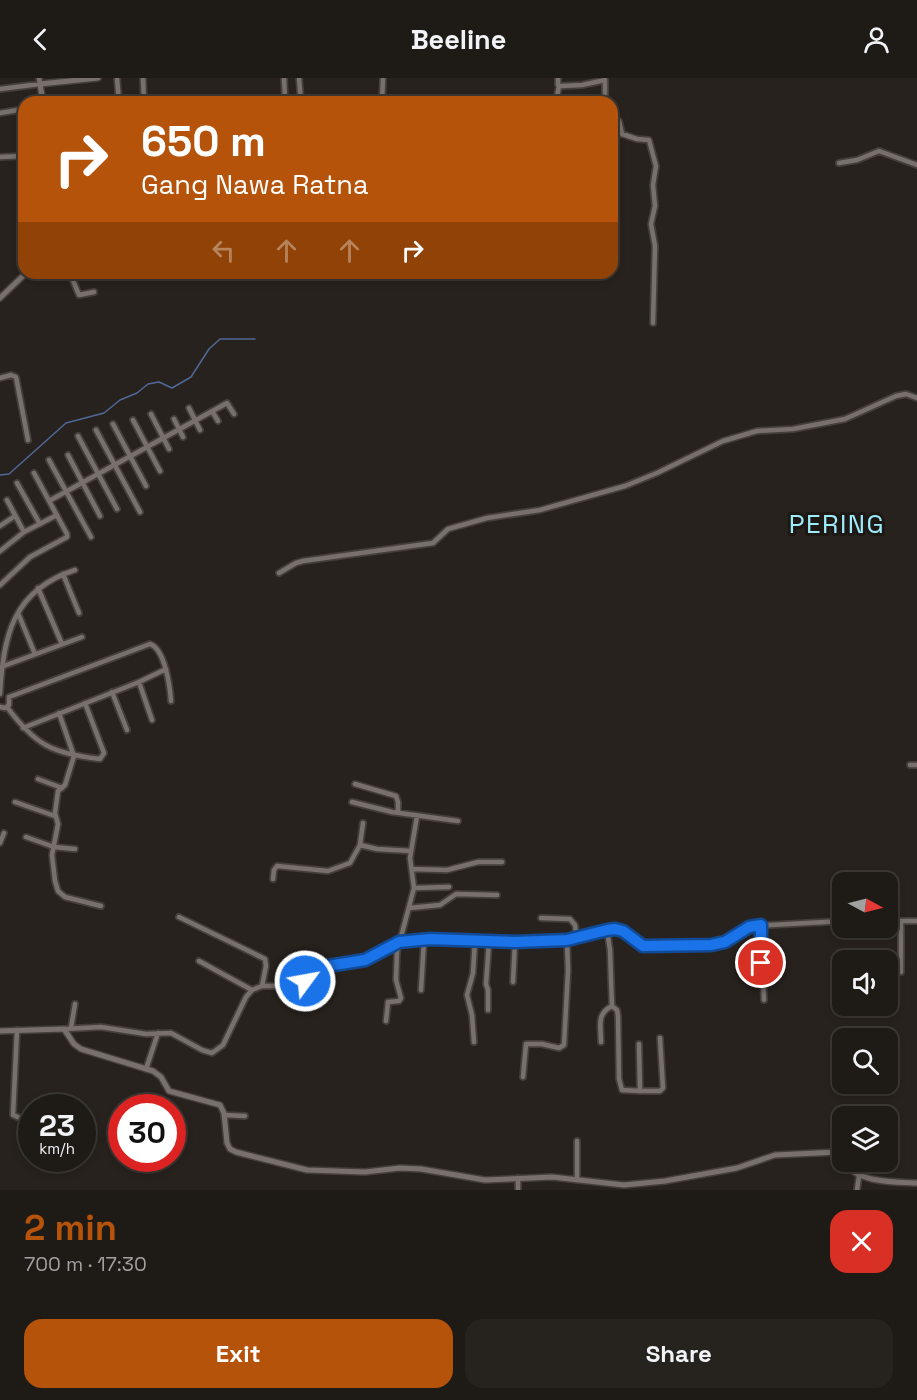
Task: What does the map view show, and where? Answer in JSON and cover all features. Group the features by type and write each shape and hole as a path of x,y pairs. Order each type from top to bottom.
{"street":[{"path":"0,89 40,81 98,78"},
{"path":"117,78 118,96"},
{"path":"143,78 144,96"},
{"path":"284,78 285,96"},
{"path":"298,78 300,96"},
{"path":"382,96 383,78"},
{"path":"557,96 558,78"},
{"path":"559,86 582,85 605,79 605,96"},
{"path":"40,81 42,96"},
{"path":"0,114 18,110"},
{"path":"618,120 622,134 649,140 656,166 653,185 655,206 651,224 655,246 653,323"},
{"path":"838,163 857,160 879,152 917,165"},
{"path":"0,158 18,156"},
{"path":"0,297 20,279"},
{"path":"72,279 80,295 94,292"},
{"path":"0,378 11,375 16,377 28,441"},
{"path":"279,573 303,561 405,549 433,543 448,529 487,518 540,510 625,486 723,441 757,431 793,429 845,419 903,394 917,398"},
{"path":"49,501 228,403 234,414"},
{"path":"189,408 200,430"},
{"path":"212,411 218,421"},
{"path":"151,414 169,448"},
{"path":"174,419 183,437"},
{"path":"133,420 159,471"},
{"path":"113,424 146,486"},
{"path":"96,430 140,512"},
{"path":"78,436 117,509"},
{"path":"68,455 100,516"},
{"path":"49,460 91,537"},
{"path":"0,585 30,557 67,537 34,473"},
{"path":"17,483 40,524"},
{"path":"7,500 24,532"},
{"path":"0,551 24,532 57,514"},
{"path":"0,526 15,516"},
{"path":"9,697 0,694 6,639 11,623 38,588 75,570"},
{"path":"63,574 79,613"},
{"path":"38,588 62,644"},
{"path":"18,612 35,654"},
{"path":"2,667 82,637"},
{"path":"9,697 145,645 153,644 166,669 171,701"},
{"path":"22,728 166,669"},
{"path":"139,682 153,720"},
{"path":"112,692 128,730"},
{"path":"7,707 10,702 9,697"},
{"path":"7,707 22,728 43,744 56,751 74,756 100,759 104,753 85,703"},
{"path":"0,707 7,707"},
{"path":"59,713 74,756 67,781 58,791 55,816 58,824 53,867 58,891 65,897 101,906"},
{"path":"910,765 917,765"},
{"path":"38,779 62,788"},
{"path":"355,784 396,796 398,812"},
{"path":"15,802 55,816"},
{"path":"352,802 377,809 458,821"},
{"path":"386,1021 388,1002 400,1000 396,980 399,942 414,888 411,851 417,816"},
{"path":"273,879 277,866 327,871 347,864 353,860 360,845 363,823"},
{"path":"0,843 4,833"},
{"path":"26,837 54,847 75,849"},
{"path":"360,845 377,849 411,851"},
{"path":"412,869 447,870 478,862 502,862"},
{"path":"414,888 449,887"},
{"path":"409,908 440,905 456,894 497,895"},
{"path":"179,917 265,959 262,986"},
{"path":"541,918 570,919 578,939"},
{"path":"901,972 901,921 917,921"},
{"path":"0,1031 101,1027 146,1034 171,1033 202,1050 215,1052 223,1045 246,997 252,990 262,986 282,986 305,981 328,966 365,960 399,942 567,940 607,930 623,931 643,946 711,945 725,942 749,927 832,922"},
{"path":"761,925 764,1000"},
{"path":"607,930 612,1006 618,1011 620,1088 640,1091 660,1091 663,1088 660,1038"},
{"path":"421,990 424,940"},
{"path":"523,1077 526,1044 542,1044 559,1048 564,1045 568,971 567,940"},
{"path":"474,1042 472,1015 467,995 473,973 475,941"},
{"path":"488,1010 486,984 489,942"},
{"path":"513,982 515,942"},
{"path":"199,961 252,990"},
{"path":"75,1004 67,1029 74,1044 81,1049 146,1069 160,1077 168,1090 220,1105 230,1149 307,1170 365,1173 400,1168 421,1169 485,1180 552,1177 624,1185 665,1181 737,1168 775,1155 832,1152"},
{"path":"601,1042 600,1015 604,1009 612,1006"},
{"path":"16,1030 13,1115 18,1117"},
{"path":"146,1069 158,1033"},
{"path":"639,1044 640,1091"},
{"path":"224,1115 245,1116"},
{"path":"577,1141 578,1180"},
{"path":"852,1172 859,1176 894,1182 917,1183"},
{"path":"856,1190 859,1176"},
{"path":"518,1178 518,1190"}],"waterway":[{"path":"0,475 9,474 66,423 104,413 120,400 137,393 148,384 159,382 172,388 191,377 209,349 220,339 255,339"}],"district":[{"name":"PERING","path":"837,524"}],"route":[{"path":"305,981 328,966 368,959 399,942 430,939 515,942 567,940 615,929 623,931 643,946 711,945 722,944 749,927 761,925 761,963"}]}
